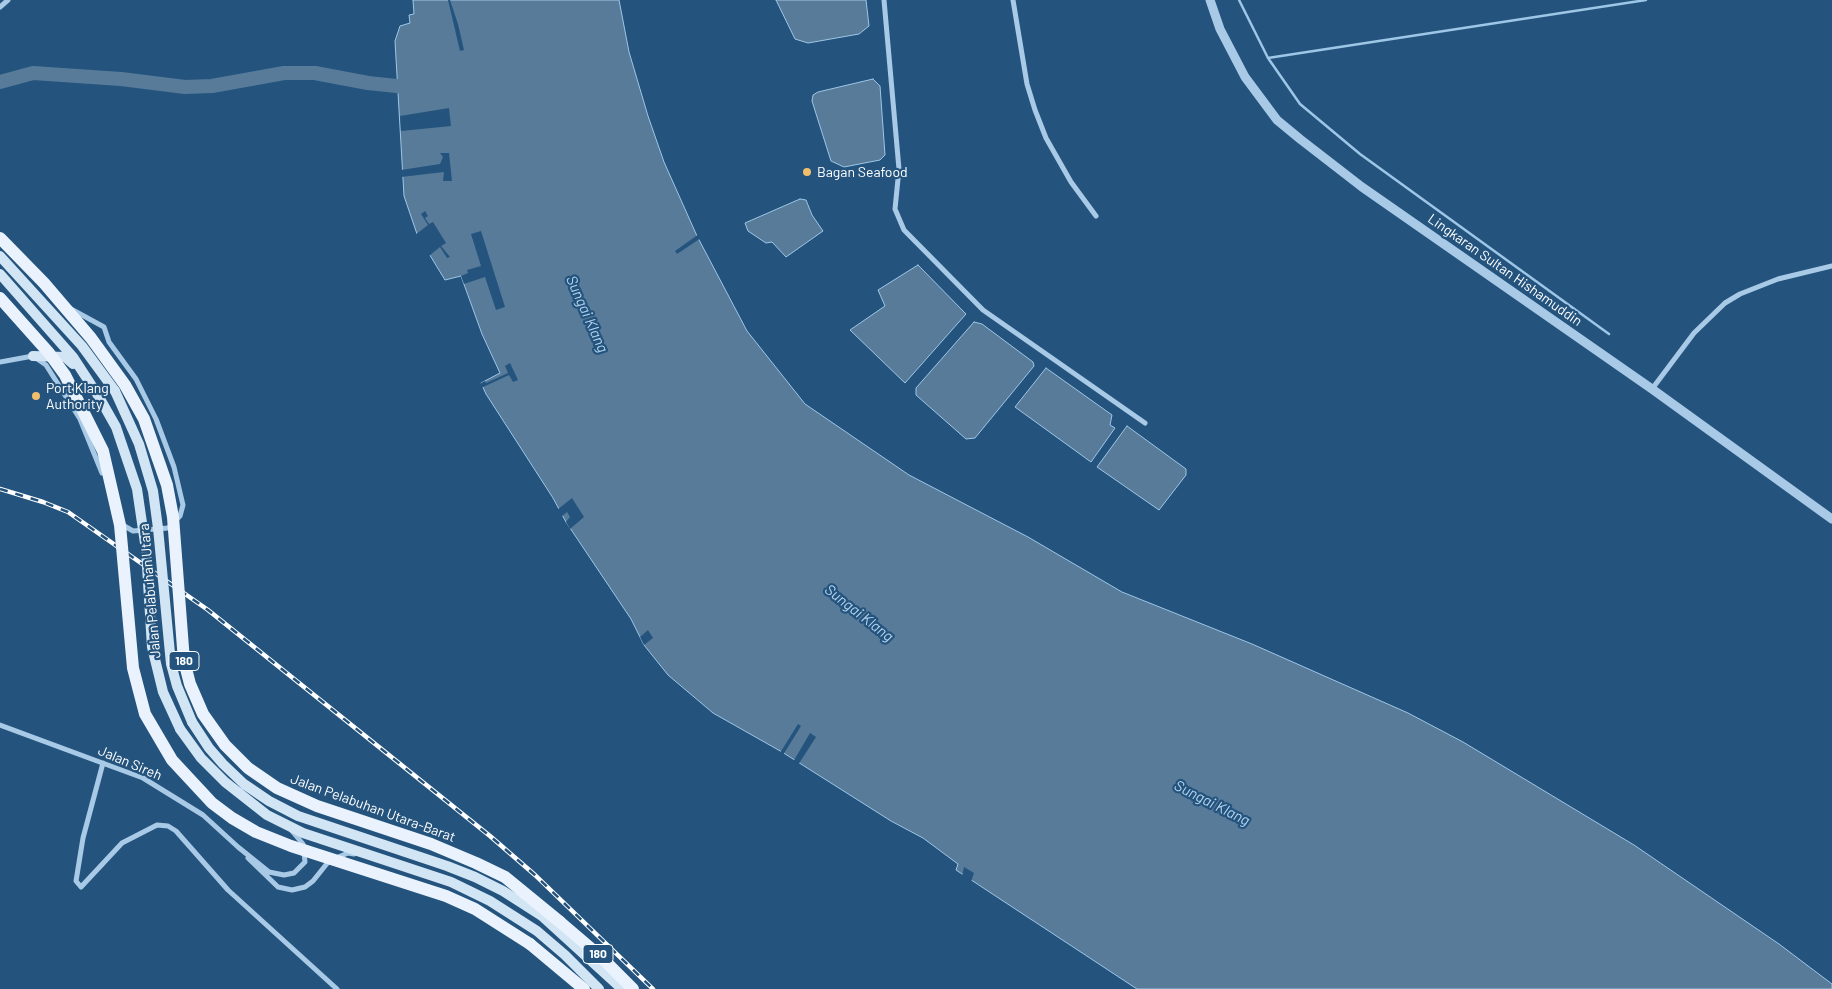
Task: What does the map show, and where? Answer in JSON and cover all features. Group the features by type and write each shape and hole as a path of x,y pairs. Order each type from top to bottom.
{"main road":[{"name":"Jalan Pelabuhan Utara-Barat","path":"0,238 44,283 91,338 126,385 144,419 167,485 172,516 184,660 190,684 203,714 225,745 248,768 277,788 317,806 431,844 505,877 560,922 633,989"},
{"name":"Jalan Pelabuhan Utara","path":"0,256 82,346 115,391 139,444 153,491 171,664 177,686 192,722 209,748 244,784 269,801 298,816 447,866 496,887 542,916 622,989"},
{"name":"Jalan Pelabuhan Utara","path":"0,274 73,357 116,427 137,489 146,550 152,647 163,692 180,729 201,758 249,803 287,826 451,882 490,901 537,931 565,954 599,989"},
{"name":"180","path":"0,298 49,353 65,375 104,451 120,525 133,668 145,714 172,760 212,804 256,832 291,846 446,896 476,909 530,944 584,989"},
{"path":"33,356 65,357 87,379"}],"street":[{"path":"0,7 8,0"},
{"path":"884,0 891,65 898,169 895,209 904,230 983,310 1145,423"},
{"path":"1013,0 1027,84 1042,128 1071,182 1096,216"},
{"name":"Lingkaran Sultan Hishamuddin","path":"1210,0 1220,29 1245,77 1277,120 1362,187 1652,389 1832,519"},
{"path":"1652,389 1694,333 1725,303 1740,294 1778,279 1832,266"},
{"path":"0,362 33,356 46,366 80,418 102,471 114,519 133,531 168,528 180,516 183,505 174,468 156,419 136,379 109,342 104,327 83,314 36,295"},
{"name":"Jalan Sireh","path":"0,725 143,778 187,803 238,847"},
{"path":"103,763 83,838 76,881 81,887 122,843 157,825 168,826 176,831 228,890 337,989"},
{"path":"238,847 269,872 284,875 294,873 302,867 305,856 303,844 287,826"},
{"path":"238,847 278,887 292,890 305,887 313,881 329,861 348,853 377,856"}],"water":[{"name":"Sungai Klang","path":"413,0 619,0 629,52 648,116 664,162 697,236 747,331 805,404 909,475 1028,537 1122,592 1252,644 1408,713 1463,742 1634,845 1779,944 1832,984 1832,989 1137,989 956,870 958,864 923,838 891,821 782,752 713,713 668,675 644,645 631,619 566,522 553,498 486,394 481,383 500,373 482,334 461,276 445,280 417,234 404,196 395,41 400,26 410,23 409,15 414,14"},
{"path":"776,0 866,0 869,26 859,34 808,43 795,39"},
{"path":"873,79 880,86 885,155 880,160 844,167 831,161 812,101 813,95 818,92"},
{"path":"800,199 806,200 812,215 823,231 786,257 772,242 766,243 748,231 745,223"},
{"path":"918,265 966,314 905,383 850,330 885,306 878,290"},
{"path":"974,322 982,324 1033,362 1034,366 975,438 966,439 916,395 916,388"},
{"path":"1046,368 1112,415 1110,425 1115,428 1091,462 1015,407"},
{"path":"1127,426 1186,469 1186,475 1159,510 1097,467"}],"pier":[{"path":"448,0 450,0 458,24 464,50 460,51"},
{"path":"449,108 451,126 401,131 400,116"},
{"path":"440,153 449,153 452,181 443,181 444,172 401,177 401,170 440,164 443,157"},
{"path":"425,211 428,216 425,218 429,224 433,222 446,243 441,246 450,257 447,258 440,247 429,256 415,235 428,225 421,214"},
{"path":"481,231 505,307 496,310 485,277 464,284 461,276 468,273 467,270 481,266 471,234"},
{"path":"699,234 701,238 677,254 675,251"},
{"path":"510,363 518,380 513,382 509,375 481,388 481,383 485,381 486,383 508,373 505,366"},
{"path":"572,498 584,517 570,529 566,522 570,517 567,512 561,517 557,510"},
{"path":"648,630 653,638 644,645 640,637"},
{"path":"798,724 801,726 783,755 780,753"},
{"path":"810,733 816,737 798,765 793,762"},
{"path":"964,867 974,873 971,882 962,877"}],"waterway":[{"path":"1239,0 1268,58 1300,104 1360,154 1609,334"},
{"path":"1268,58 1646,0"},
{"path":"0,82 33,73 121,79 185,87 212,86 284,73 315,73 368,83 415,88"}],"railway":[{"path":"0,489 68,512 208,610 490,836 535,875 653,989"}],"place":[{"name":"Bagan Seafood","path":"807,172"},
{"name":"Port Klang Authority","path":"36,396"}]}
